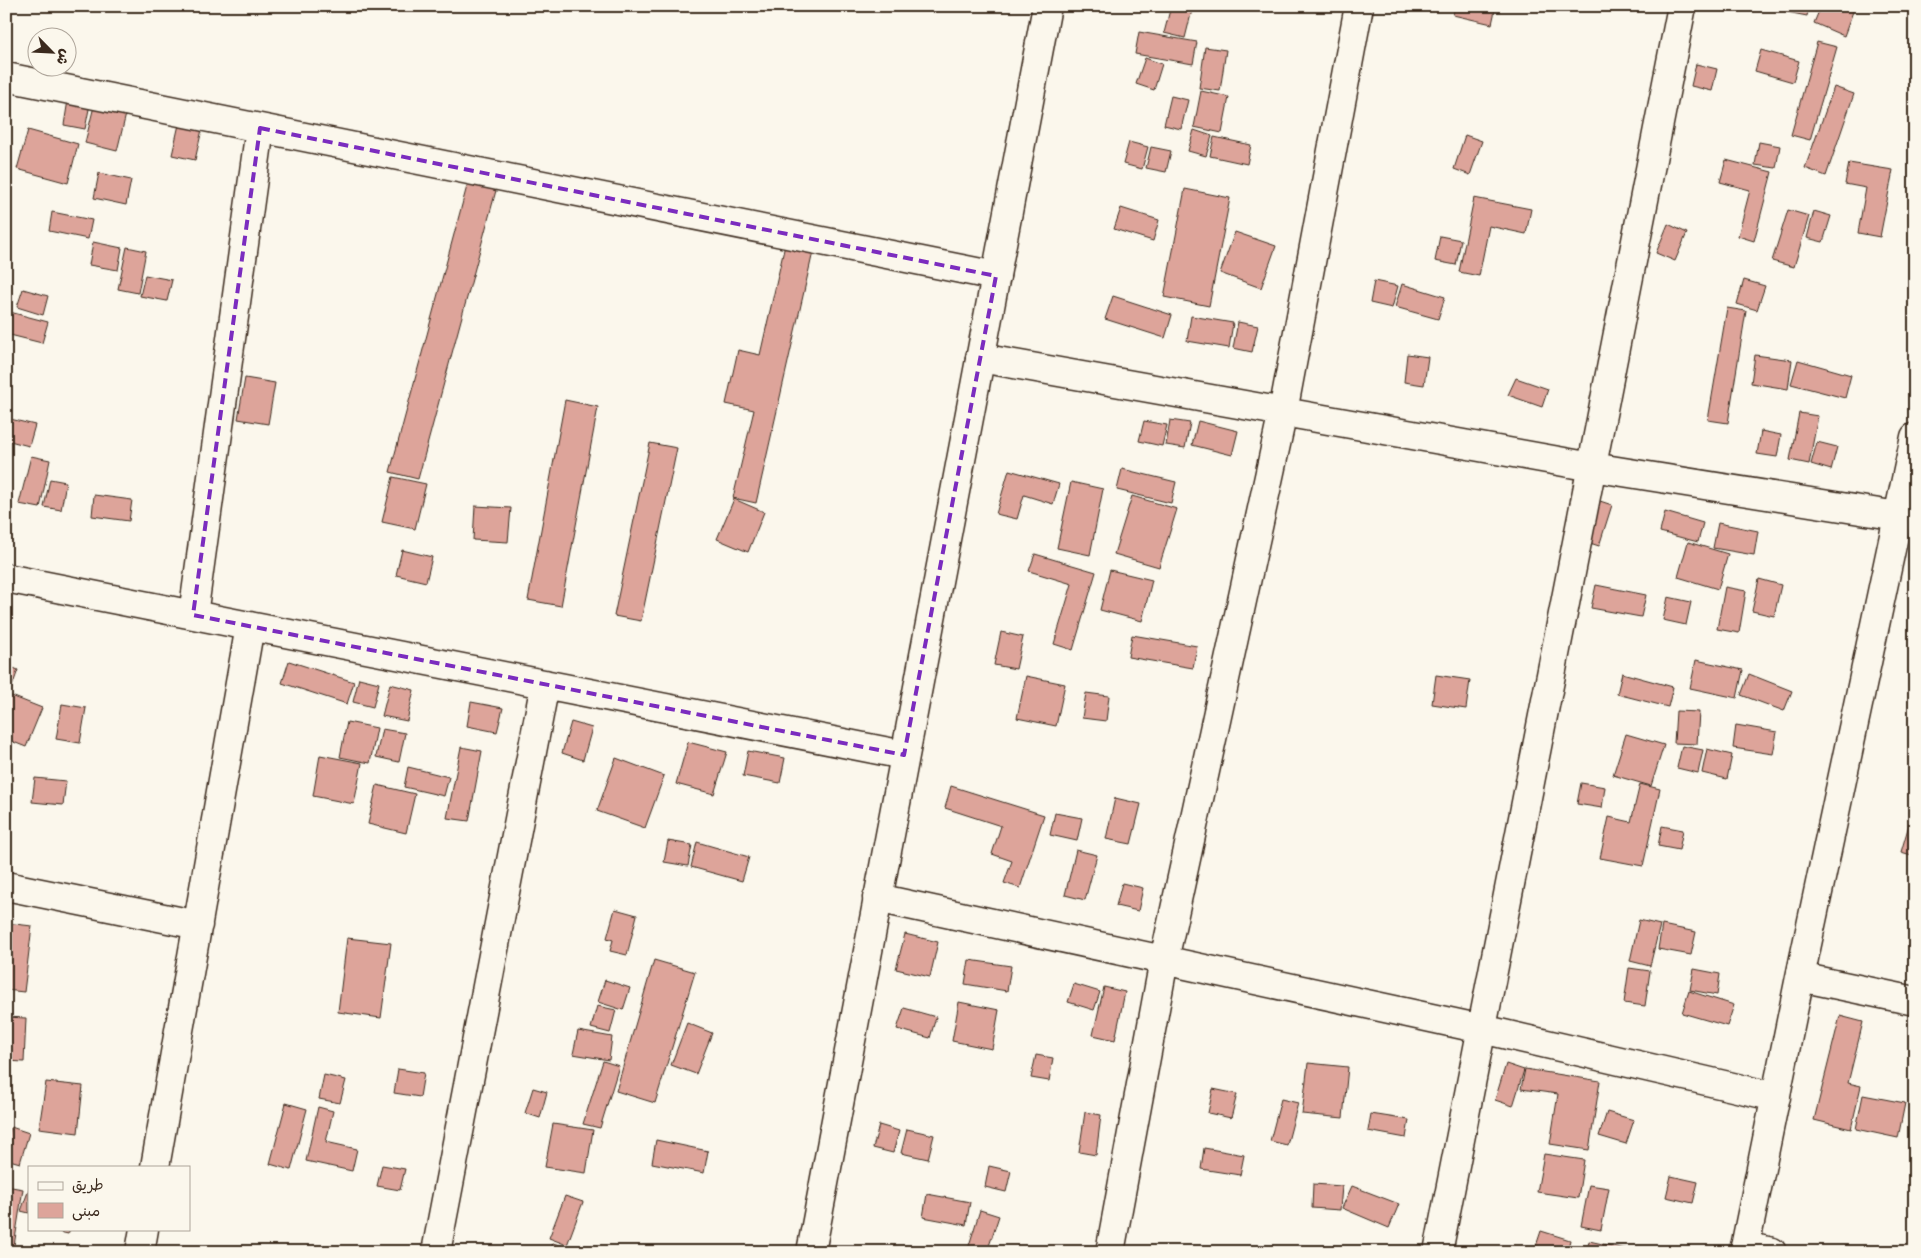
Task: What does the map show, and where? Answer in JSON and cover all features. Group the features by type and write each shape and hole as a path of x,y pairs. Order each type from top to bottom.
{"street":[{"path":"811,1252 1047,6"},
{"path":"1110,1252 1164,960 1283,412 1359,6"},
{"path":"1438,1252 1682,6"},
{"path":"6,77 996,276"},
{"path":"193,615 260,128"},
{"path":"980,358 1592,467 1898,516"},
{"path":"1772,1252 1745,1249 1800,977 1915,437"},
{"path":"6,578 904,755"},
{"path":"155,1166 250,626"},
{"path":"436,1252 545,684"},
{"path":"6,886 198,925"},
{"path":"877,898 1482,1029 1776,1097"},
{"path":"1800,977 1915,1001"},
{"path":"140,1252 144,1230"}],"highlighted area":[{"path":"260,128 996,276 904,755 193,615"}],"building":[{"path":"1171,6 1193,6 1185,38 1164,33"},
{"path":"1455,6 1496,6 1492,24 1453,15"},
{"path":"1788,6 1809,6 1807,16 1787,12"},
{"path":"1821,6 1855,6 1844,36 1814,23"},
{"path":"1139,32 1197,42 1193,64 1135,54"},
{"path":"1817,42 1837,47 1810,140 1791,135"},
{"path":"1205,47 1226,50 1220,91 1199,88"},
{"path":"1761,50 1799,61 1793,82 1755,71"},
{"path":"1145,58 1162,64 1154,90 1136,84"},
{"path":"1696,64 1717,69 1712,91 1691,86"},
{"path":"1834,87 1854,94 1826,176 1805,168"},
{"path":"1201,91 1229,97 1222,133 1194,127"},
{"path":"1171,96 1188,100 1181,129 1164,125"},
{"path":"68,100 90,104 85,129 64,125"},
{"path":"94,106 126,114 117,151 85,143"},
{"path":"180,120 203,125 195,160 172,155"},
{"path":"28,130 78,144 68,183 17,169"},
{"path":"1194,130 1212,136 1206,156 1188,151"},
{"path":"1465,135 1482,141 1470,175 1454,169"},
{"path":"1214,137 1251,145 1247,164 1210,156"},
{"path":"1129,142 1148,147 1142,169 1123,164"},
{"path":"1759,142 1780,146 1776,168 1755,165"},
{"path":"1151,147 1171,151 1166,172 1146,168"},
{"path":"1726,160 1772,172 1754,241 1738,236 1750,190 1720,182"},
{"path":"1849,163 1893,170 1880,237 1858,233 1866,188 1845,184"},
{"path":"99,173 131,180 126,205 94,198"},
{"path":"470,175 498,183 418,479 390,472"},
{"path":"1185,189 1230,198 1209,306 1164,297"},
{"path":"1474,198 1531,209 1526,234 1489,226 1479,276 1459,272"},
{"path":"1121,208 1159,220 1153,241 1114,229"},
{"path":"1788,210 1809,216 1794,267 1772,261"},
{"path":"1814,211 1831,216 1823,242 1807,238"},
{"path":"52,212 92,220 88,239 49,231"},
{"path":"1668,224 1687,233 1675,261 1656,253"},
{"path":"1235,232 1276,246 1261,288 1220,273"},
{"path":"787,236 815,243 756,503 733,498 754,410 726,404 738,350 760,355"},
{"path":"1440,236 1461,240 1456,265 1435,261"},
{"path":"93,242 122,248 118,270 89,265"},
{"path":"127,247 146,251 138,293 118,289"},
{"path":"145,275 172,280 167,301 140,296"},
{"path":"1744,280 1765,286 1757,310 1737,304"},
{"path":"1374,281 1398,286 1392,308 1370,303"},
{"path":"1402,284 1445,297 1438,319 1395,307"},
{"path":"23,289 48,296 43,315 17,307"},
{"path":"1113,296 1172,315 1165,338 1105,319"},
{"path":"1727,308 1746,311 1728,423 1708,420"},
{"path":"6,311 48,322 42,343 6,334"},
{"path":"1191,316 1233,323 1229,348 1187,341"},
{"path":"1238,322 1258,326 1252,352 1233,348"},
{"path":"1407,354 1428,357 1424,385 1404,382"},
{"path":"1755,355 1792,360 1788,389 1751,383"},
{"path":"1798,360 1851,375 1845,398 1791,384"},
{"path":"245,378 275,383 268,424 238,419"},
{"path":"1516,378 1548,389 1542,407 1508,395"},
{"path":"565,400 598,407 561,606 528,600"},
{"path":"1799,413 1818,416 1809,464 1790,460"},
{"path":"6,418 35,425 29,446 6,440"},
{"path":"1170,420 1190,423 1185,448 1166,445"},
{"path":"1144,421 1167,425 1162,446 1139,441"},
{"path":"1198,421 1238,431 1232,455 1192,445"},
{"path":"1761,431 1781,435 1777,457 1757,454"},
{"path":"1817,442 1837,447 1831,470 1811,464"},
{"path":"650,443 677,448 641,621 614,616"},
{"path":"31,456 50,460 40,508 19,504"},
{"path":"1122,469 1176,482 1171,503 1117,490"},
{"path":"1009,470 1059,484 1053,504 1024,495 1017,519 996,514"},
{"path":"393,477 426,484 415,529 382,522"},
{"path":"50,479 66,482 61,510 44,507"},
{"path":"1071,482 1103,489 1090,555 1057,548"},
{"path":"94,495 132,500 129,521 92,516"},
{"path":"1132,496 1177,509 1159,567 1114,554"},
{"path":"1591,498 1612,505 1599,546 1578,539"},
{"path":"734,499 764,512 748,552 717,539"},
{"path":"475,506 511,508 508,542 473,540"},
{"path":"1665,512 1703,523 1698,542 1660,532"},
{"path":"1718,523 1758,531 1754,555 1713,548"},
{"path":"1688,542 1728,554 1718,589 1678,577"},
{"path":"402,550 432,557 426,582 396,575"},
{"path":"1035,554 1096,572 1073,650 1054,644 1072,584 1029,571"},
{"path":"1110,570 1152,580 1142,621 1100,610"},
{"path":"1759,579 1781,585 1774,616 1752,611"},
{"path":"1596,585 1646,595 1641,617 1591,608"},
{"path":"1725,587 1746,591 1739,633 1717,629"},
{"path":"1668,597 1691,602 1686,625 1663,620"},
{"path":"1001,632 1023,637 1016,669 994,665"},
{"path":"1132,635 1197,646 1193,668 1128,657"},
{"path":"1696,660 1743,670 1737,698 1690,688"},
{"path":"289,661 354,682 347,704 282,683"},
{"path":"9,666 18,670 9,695 42,708 26,747 6,739 6,673"},
{"path":"1622,673 1673,687 1668,707 1617,694"},
{"path":"1749,674 1792,691 1784,711 1741,695"},
{"path":"1436,675 1470,680 1466,709 1432,704"},
{"path":"1026,676 1065,684 1056,726 1017,718"},
{"path":"359,678 379,683 373,707 353,702"},
{"path":"390,684 414,690 407,721 382,716"},
{"path":"1086,693 1109,696 1106,721 1082,718"},
{"path":"471,702 503,708 497,732 467,726"},
{"path":"62,704 86,708 80,743 56,739"},
{"path":"1676,711 1699,712 1697,744 1674,743"},
{"path":"347,722 377,728 370,763 340,757"},
{"path":"571,722 592,728 583,760 562,753"},
{"path":"1736,725 1777,732 1773,754 1733,748"},
{"path":"382,729 405,733 399,762 376,757"},
{"path":"1626,734 1664,745 1651,786 1613,775"},
{"path":"688,742 727,752 714,794 676,784"},
{"path":"1682,746 1703,750 1698,773 1677,768"},
{"path":"461,747 482,751 469,821 447,818"},
{"path":"1707,749 1732,755 1727,779 1702,773"},
{"path":"748,751 785,758 780,783 743,776"},
{"path":"320,755 362,763 354,804 313,796"},
{"path":"616,758 664,776 645,828 597,811"},
{"path":"408,767 449,777 444,796 404,787"},
{"path":"35,778 66,781 63,805 32,802"},
{"path":"1581,783 1605,787 1602,808 1577,804"},
{"path":"1640,784 1660,789 1643,866 1600,858 1609,817 1631,822"},
{"path":"377,785 415,794 406,833 368,824"},
{"path":"951,786 1044,815 1020,888 1004,883 1012,861 992,854 1001,826 945,808"},
{"path":"1115,798 1141,804 1131,844 1106,839"},
{"path":"1055,813 1082,818 1077,841 1050,835"},
{"path":"1911,818 1915,819 1915,856 1901,852"},
{"path":"1662,826 1683,830 1679,850 1658,846"},
{"path":"668,841 692,845 688,866 664,862"},
{"path":"697,842 749,857 742,881 691,867"},
{"path":"1076,850 1097,855 1085,900 1065,895"},
{"path":"1122,883 1143,888 1138,911 1116,906"},
{"path":"615,909 637,915 627,955 610,951 613,940 607,938"},
{"path":"1639,920 1660,925 1650,966 1630,961"},
{"path":"6,923 32,926 24,992 6,990"},
{"path":"1662,925 1696,932 1691,955 1658,949"},
{"path":"905,934 938,942 930,977 896,969"},
{"path":"347,938 391,943 381,1018 338,1012"},
{"path":"654,960 695,972 655,1103 616,1091"},
{"path":"969,960 1011,966 1007,991 965,984"},
{"path":"1629,968 1650,971 1645,1006 1624,1003"},
{"path":"1694,969 1720,974 1717,995 1690,990"},
{"path":"605,980 630,988 623,1010 598,1002"},
{"path":"1074,984 1100,992 1094,1010 1068,1002"},
{"path":"1104,987 1125,992 1115,1040 1093,1035"},
{"path":"1689,991 1734,1005 1727,1026 1682,1013"},
{"path":"959,1002 999,1010 992,1049 952,1041"},
{"path":"597,1006 616,1010 610,1033 591,1028"},
{"path":"904,1008 936,1017 930,1038 897,1029"},
{"path":"1840,1016 1863,1022 1848,1083 1861,1086 1851,1129 1814,1120"},
{"path":"6,1017 26,1018 24,1062 6,1061"},
{"path":"687,1023 712,1033 696,1074 671,1065"},
{"path":"578,1031 612,1037 609,1060 573,1054"},
{"path":"1036,1055 1053,1058 1049,1081 1031,1078"},
{"path":"603,1061 619,1066 600,1128 583,1124"},
{"path":"1308,1063 1348,1067 1343,1118 1302,1114"},
{"path":"1506,1064 1524,1070 1513,1106 1495,1100"},
{"path":"398,1069 424,1073 420,1097 394,1093"},
{"path":"1525,1069 1600,1081 1589,1150 1550,1144 1558,1094 1521,1089"},
{"path":"324,1075 346,1080 340,1103 319,1099"},
{"path":"46,1082 83,1086 78,1133 39,1128"},
{"path":"533,1088 547,1092 540,1118 525,1113"},
{"path":"1213,1089 1237,1094 1231,1118 1208,1113"},
{"path":"1863,1095 1905,1103 1898,1138 1856,1129"},
{"path":"1281,1099 1298,1103 1287,1145 1270,1141"},
{"path":"286,1103 307,1109 291,1170 270,1164"},
{"path":"318,1107 333,1111 326,1142 357,1149 352,1171 306,1161"},
{"path":"1085,1112 1101,1115 1096,1155 1079,1152"},
{"path":"1607,1112 1634,1120 1626,1144 1599,1136"},
{"path":"1371,1114 1409,1120 1406,1138 1368,1131"},
{"path":"553,1124 593,1130 586,1173 545,1167"},
{"path":"879,1125 899,1131 893,1153 873,1148"},
{"path":"11,1127 29,1133 20,1163 6,1159 6,1145"},
{"path":"907,1129 934,1135 928,1159 901,1153"},
{"path":"656,1140 708,1151 704,1173 652,1163"},
{"path":"1204,1148 1244,1155 1240,1175 1201,1169"},
{"path":"1544,1154 1584,1160 1578,1198 1537,1192"},
{"path":"382,1165 405,1169 400,1190 377,1186"},
{"path":"989,1166 1011,1171 1006,1192 985,1187"},
{"path":"1671,1176 1698,1182 1693,1203 1666,1197"},
{"path":"1313,1184 1342,1186 1340,1210 1312,1208"},
{"path":"1589,1185 1609,1188 1601,1230 1581,1226"},
{"path":"6,1186 23,1189 13,1252 6,1252"},
{"path":"1352,1186 1399,1204 1389,1228 1342,1208"},
{"path":"28,1192 28,1213 21,1211"},
{"path":"927,1194 970,1202 966,1225 923,1217"},
{"path":"565,1196 583,1202 567,1245 549,1238"},
{"path":"980,1210 999,1216 987,1252 967,1252"},
{"path":"52,1230 70,1230 68,1234"},
{"path":"1541,1231 1570,1240 1567,1252 1554,1252 1536,1246"},
{"path":"1589,1241 1630,1250 1629,1252 1587,1252"},
{"path":"553,1243 580,1252 550,1252"}]}
